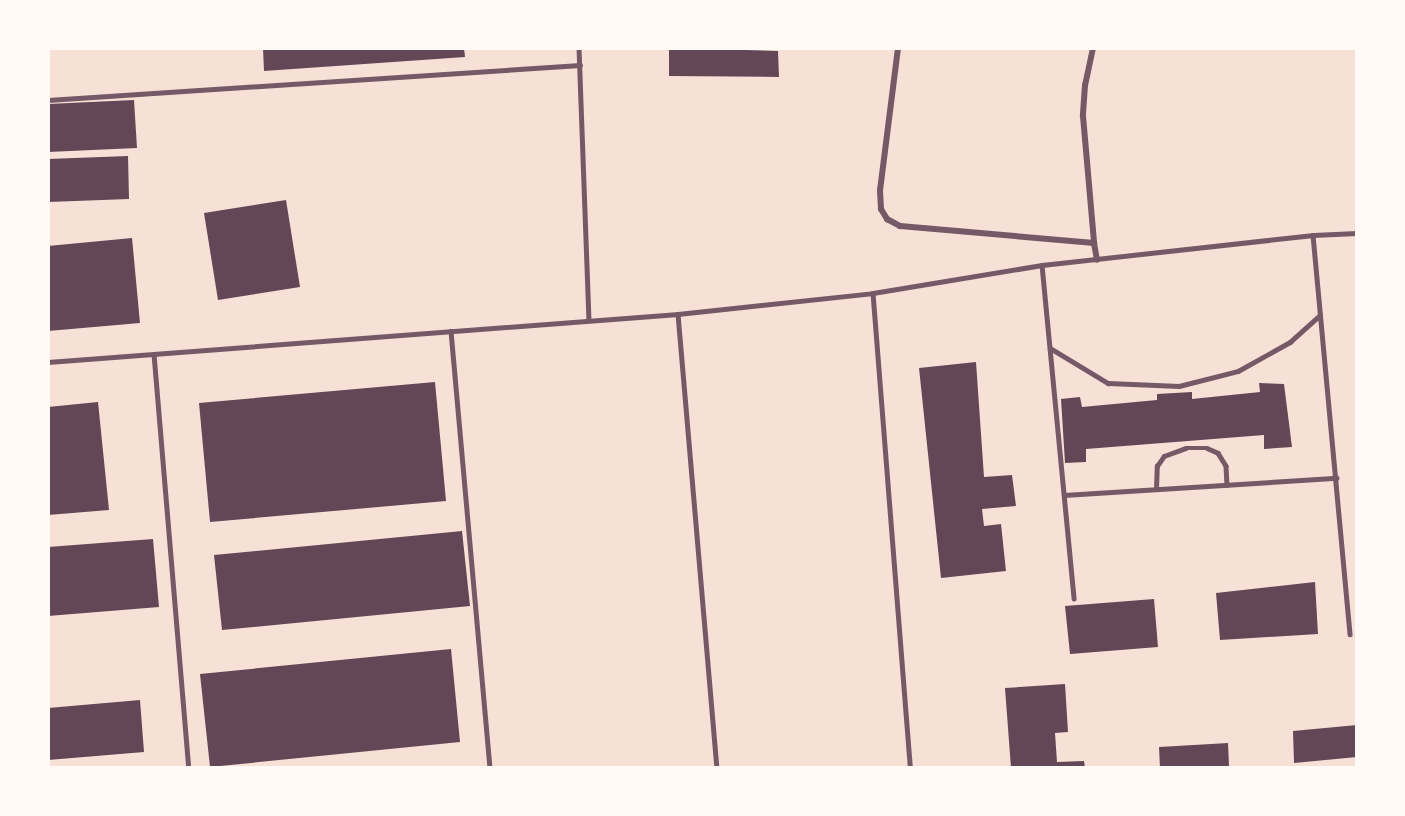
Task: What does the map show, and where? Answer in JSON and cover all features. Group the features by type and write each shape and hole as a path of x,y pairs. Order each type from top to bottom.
{"street":[{"path":"898,48 880,190 881,209 887,219 900,226 1094,243"},
{"path":"1093,48 1085,85 1083,116 1097,261"}],"lane":[{"path":"579,48 589,320"},
{"path":"48,100 580,65"},
{"path":"48,362 678,314 873,293 1042,265 1097,261 1313,235 1357,233"},
{"path":"1313,235 1350,634"},
{"path":"1042,265 1074,598"},
{"path":"873,293 910,768"},
{"path":"678,314 717,768"},
{"path":"1050,348 1108,383 1179,386 1238,371 1290,342 1320,315"},
{"path":"451,331 490,768"},
{"path":"154,354 189,768"},
{"path":"1156,489 1155,476 1164,456 1186,448 1207,448 1218,453 1226,466 1227,485"},
{"path":"1064,495 1336,478"}],"building":[{"path":"263,48 464,48 465,57 264,71"},
{"path":"669,48 778,51 779,77 669,76"},
{"path":"134,100 137,148 48,152 48,104"},
{"path":"128,156 129,199 48,202 48,159"},
{"path":"286,200 300,287 218,300 204,213"},
{"path":"132,238 140,323 48,331 48,246"},
{"path":"976,362 984,477 1012,475 1016,506 982,509 984,526 1001,524 1006,571 941,578 919,368"},
{"path":"435,382 446,501 210,522 199,403"},
{"path":"1259,383 1284,384 1292,447 1264,449 1264,435 1086,449 1086,462 1065,463 1061,399 1080,397 1082,407 1157,400 1157,394 1192,392 1192,399 1260,392"},
{"path":"98,402 109,510 48,515 48,407"},
{"path":"462,531 470,606 222,630 214,555"},
{"path":"153,539 159,607 48,616 48,547"},
{"path":"1315,582 1318,634 1220,640 1216,593"},
{"path":"1154,599 1158,647 1070,654 1065,606"},
{"path":"451,649 460,742 210,767 200,674"},
{"path":"1065,684 1068,732 1055,733 1057,762 1084,761 1085,768 1011,768 1005,688"},
{"path":"140,700 144,752 48,760 48,708"},
{"path":"1357,725 1357,757 1294,763 1293,731"},
{"path":"1228,743 1229,766 1160,768 1159,747"}]}
